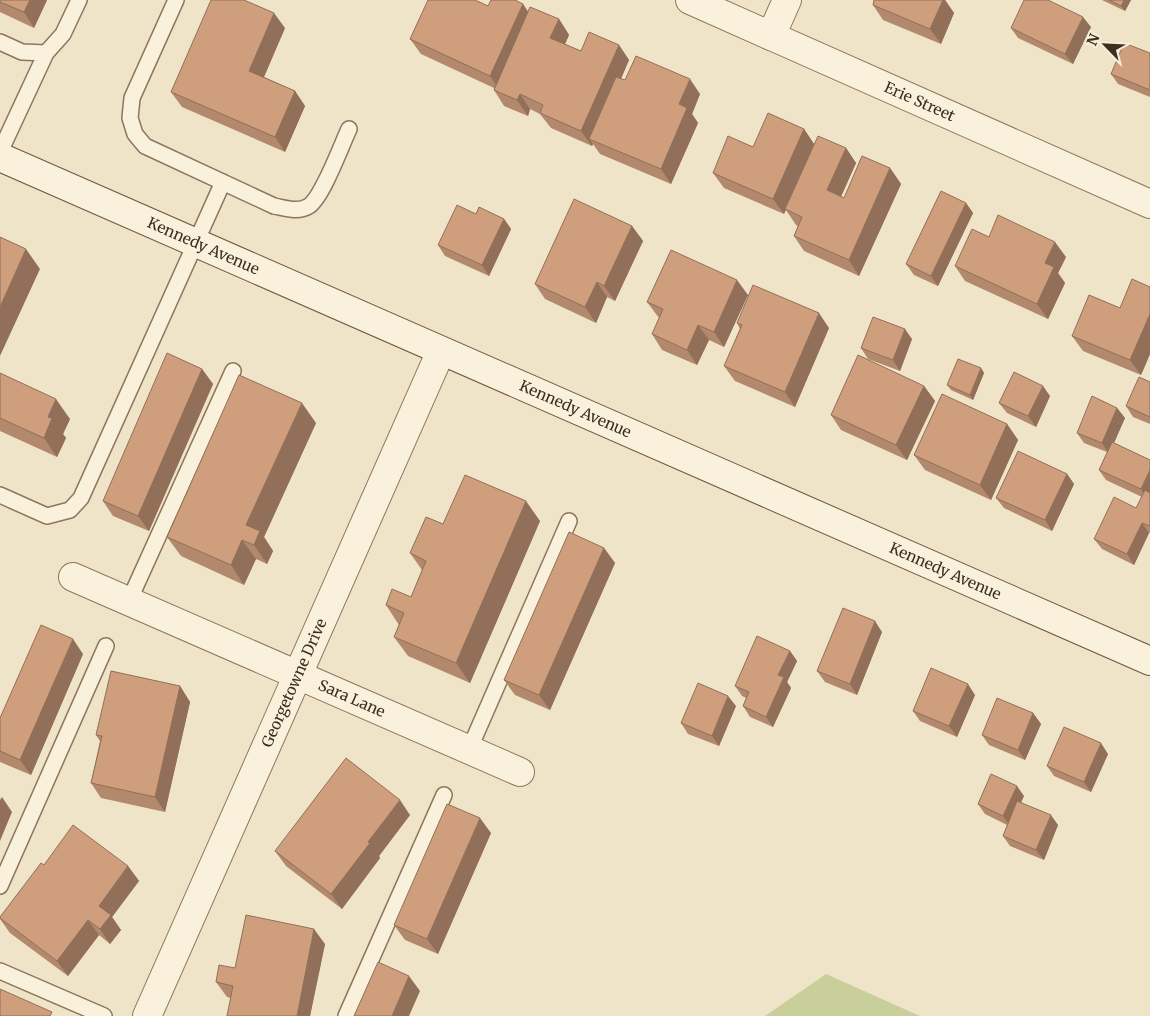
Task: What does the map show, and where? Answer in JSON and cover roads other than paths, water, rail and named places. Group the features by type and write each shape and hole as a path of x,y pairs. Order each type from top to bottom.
{"street":[{"name":"Erie Street","path":"690,0 1150,204"},
{"path":"771,36 787,0"},
{"name":"Kennedy Avenue","path":"0,157 1150,661"},
{"name":"Georgetowne Drive","path":"147,1016 442,351"},
{"name":"Sara Lane","path":"73,577 520,772"}],"lane":[{"path":"0,152 46,53 63,34 79,0"},
{"path":"176,0 132,98 130,118 135,134 146,146 274,206 293,210 308,206 319,194 349,129"},
{"path":"0,42 22,52 46,53"},
{"path":"0,495 47,516 70,510 81,498 223,182"},
{"path":"129,601 233,371"},
{"path":"469,750 569,522"},
{"path":"0,886 106,646"},
{"path":"346,1016 444,795"},
{"path":"0,971 104,1016"}]}
